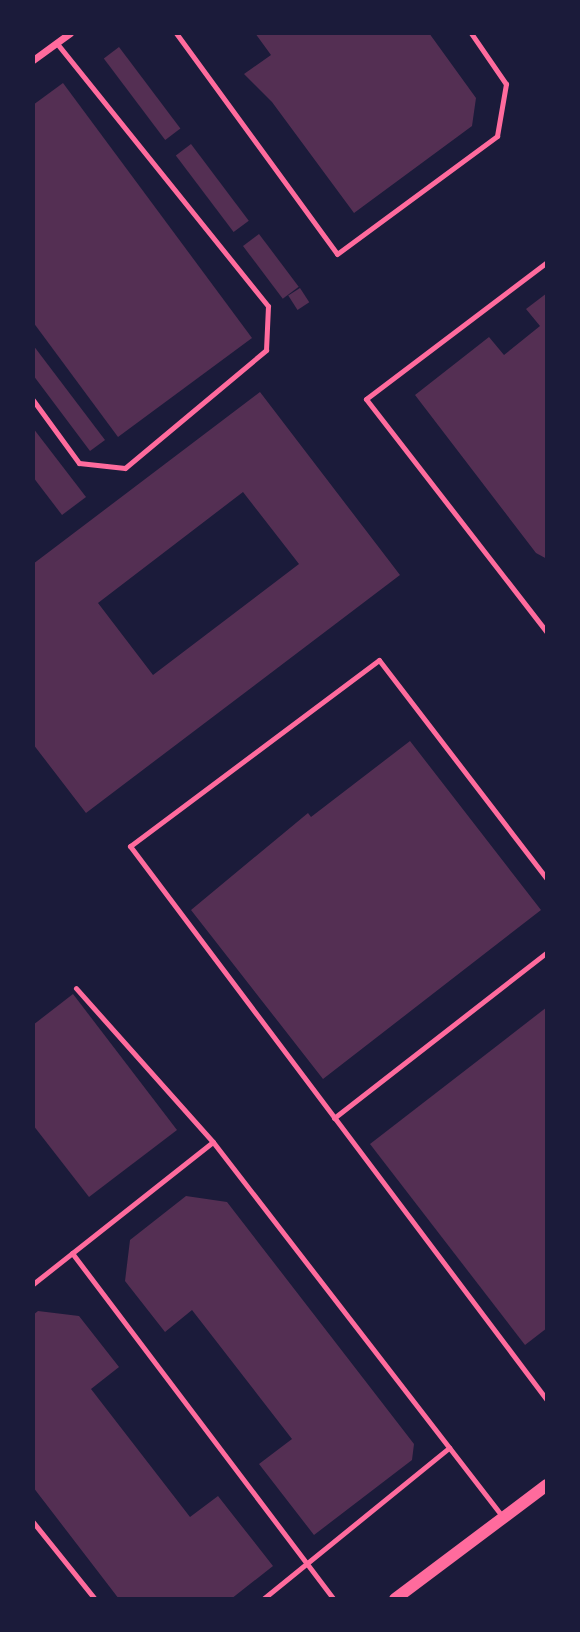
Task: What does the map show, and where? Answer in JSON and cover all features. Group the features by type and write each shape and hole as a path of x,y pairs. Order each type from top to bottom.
{"street":[{"path":"33,60 58,45 70,33"},
{"path":"395,1599 547,1485"}],"lane":[{"path":"176,33 337,254 497,136 506,83 471,33"},
{"path":"33,400 79,463 125,468 266,350 268,306 58,45"},
{"path":"547,262 366,399 547,632"},
{"path":"547,879 379,660 130,846 547,1400"},
{"path":"334,1118 547,952"},
{"path":"76,988 213,1142 503,1518"},
{"path":"33,1283 213,1142"},
{"path":"72,1253 334,1599"},
{"path":"263,1599 449,1448"},
{"path":"33,1522 95,1599"}],"building":[{"path":"255,33 429,33 476,98 472,126 354,213 272,102 244,74 271,55"},
{"path":"119,47 180,128 165,140 104,58"},
{"path":"63,83 252,338 118,437 33,322 33,105"},
{"path":"191,144 249,221 234,232 176,155"},
{"path":"259,234 299,287 283,299 243,246"},
{"path":"300,288 309,302 298,310 288,296"},
{"path":"547,293 547,559 536,553 415,395 489,337 504,355 540,326 526,309"},
{"path":"33,345 105,440 90,451 33,375"},
{"path":"260,392 400,575 86,813 33,744 33,564","holes":["243,492 299,564 153,675 98,603"]},
{"path":"33,428 86,497 62,515 33,477"},
{"path":"410,741 541,910 323,1079 191,910 308,813 311,817"},
{"path":"73,994 177,1130 89,1197 33,1125 33,1025"},
{"path":"547,1007 547,1328 525,1345 370,1144"},
{"path":"186,1196 227,1202 414,1444 412,1460 314,1535 259,1464 292,1439 192,1310 165,1332 125,1281 130,1240"},
{"path":"38,1311 79,1316 119,1367 91,1389 190,1517 218,1496 273,1566 231,1599 119,1599 33,1487 33,1315"}]}
